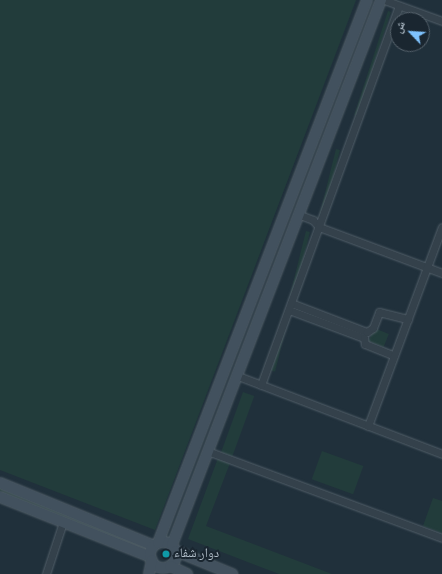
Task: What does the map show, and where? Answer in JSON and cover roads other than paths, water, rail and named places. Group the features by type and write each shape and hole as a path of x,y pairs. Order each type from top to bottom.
{"main road":[{"path":"149,574 151,558 367,0"},
{"path":"167,569 176,559 174,548 238,376 382,0"},
{"path":"0,483 156,545 174,548 232,574"},
{"path":"0,497 151,558 160,567 187,574"}],"street":[{"path":"382,0 442,21"},
{"path":"261,385 399,6"},
{"path":"300,215 313,220 319,227 442,273"},
{"path":"368,426 442,227"},
{"path":"290,307 367,332 374,328 379,312 408,319"},
{"path":"290,307 364,338 365,344 394,356"},
{"path":"238,376 442,454"},
{"path":"210,452 442,538"},
{"path":"46,574 63,522"}],"place":[{"name":"دوار شفاء","path":"166,554"}]}
